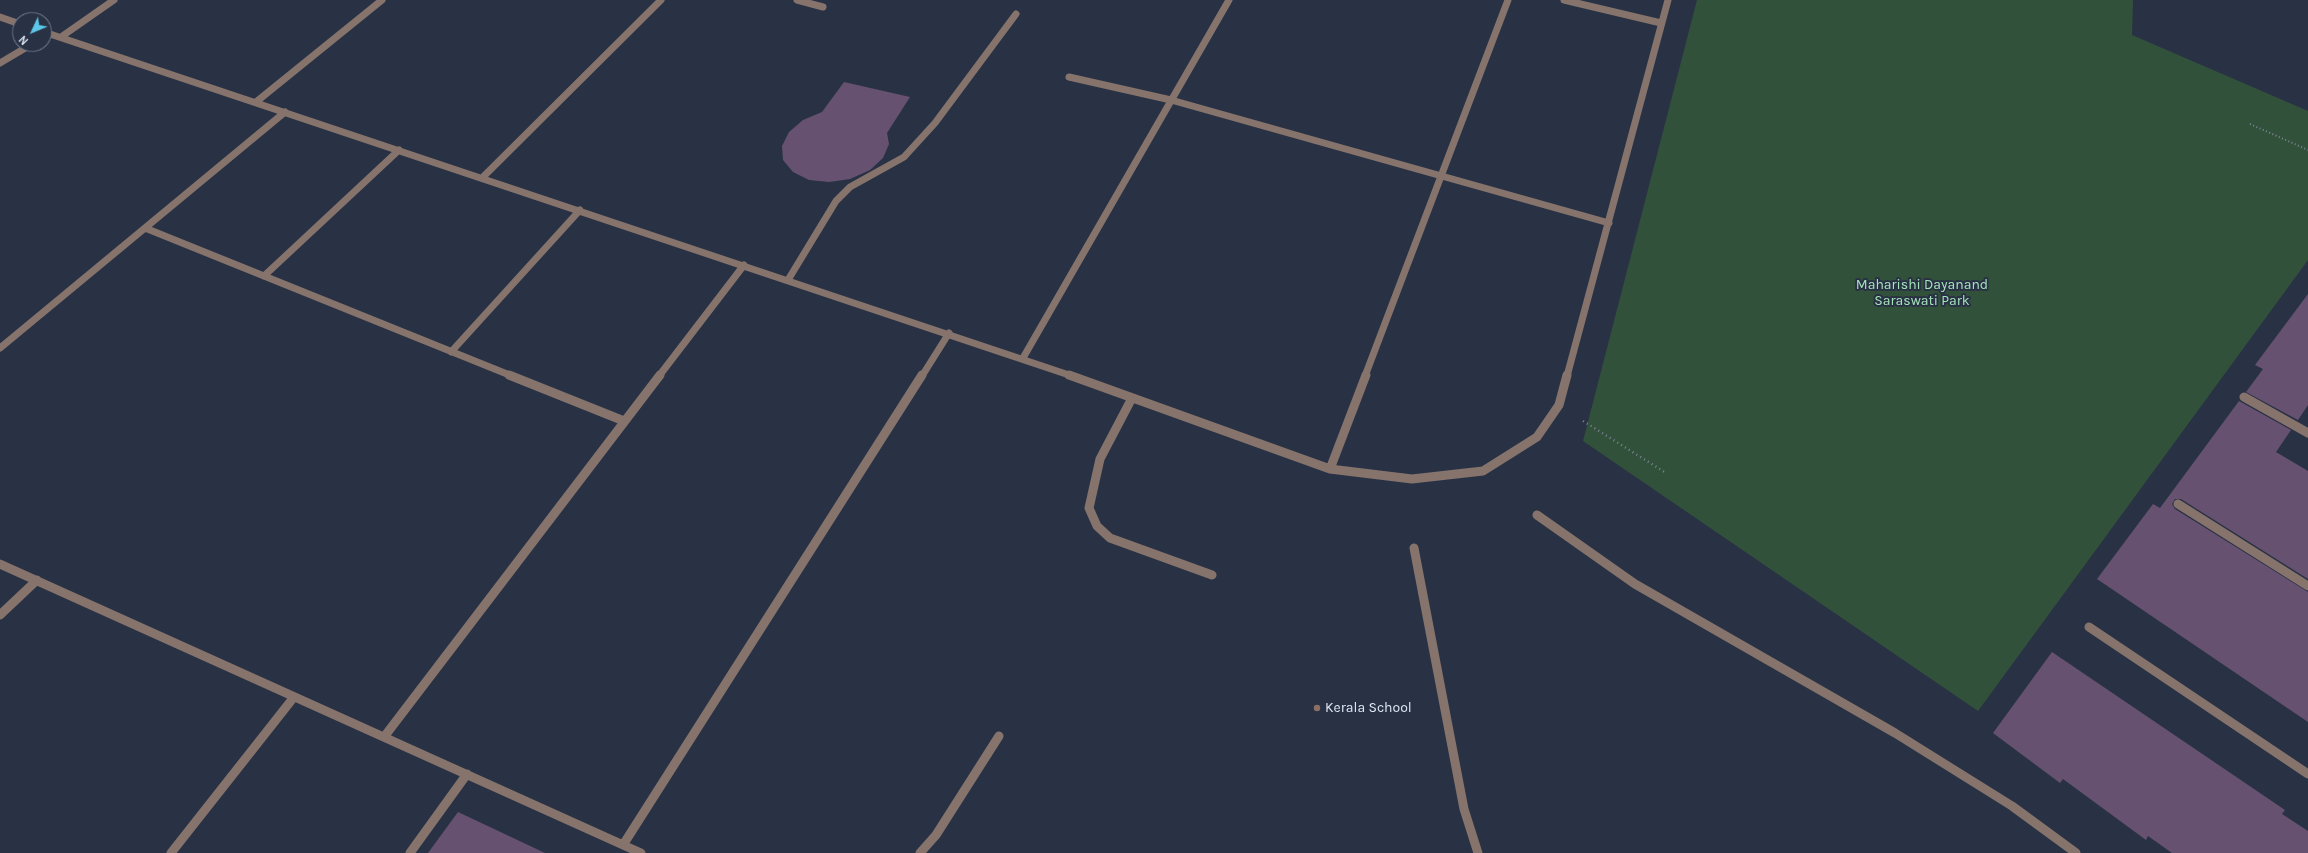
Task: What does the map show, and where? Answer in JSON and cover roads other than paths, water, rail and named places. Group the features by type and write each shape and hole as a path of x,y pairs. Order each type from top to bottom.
{"street":[{"path":"61,37 114,0"},
{"path":"256,102 382,0"},
{"path":"482,178 661,0"},
{"path":"797,0 823,7"},
{"path":"1023,358 1228,0"},
{"path":"1330,469 1508,0"},
{"path":"1564,0 1661,23"},
{"path":"52,35 1023,358 1330,469 1412,479 1482,471 1537,437 1559,405 1668,0"},
{"path":"788,280 836,202 850,187 904,156 935,123 1016,14"},
{"path":"0,17 12,21"},
{"path":"0,64 19,52"},
{"path":"1069,77 1171,100 1609,223"},
{"path":"0,348 285,112"},
{"path":"264,276 399,150"},
{"path":"451,352 580,210"},
{"path":"145,228 624,422"},
{"path":"384,737 744,265"},
{"path":"623,845 949,333"},
{"path":"2244,397 2308,433"},
{"path":"1132,398 1100,459 1089,508 1096,526 1110,538 1212,574"},
{"path":"2178,504 2308,586"},
{"path":"1537,515 1635,584 1895,733 2012,806 2076,853"},
{"path":"1414,548 1464,809 1478,853"},
{"path":"0,564 641,853"},
{"path":"0,615 37,580"},
{"path":"2089,627 2308,774"},
{"path":"171,853 294,697"},
{"path":"920,853 936,835 999,736"},
{"path":"410,853 467,774"}],"place":[{"name":"Kerala School","path":"1317,708"}],"park label":[{"name":"Maharishi Dayanand Saraswati Park","path":"1922,294"}]}
